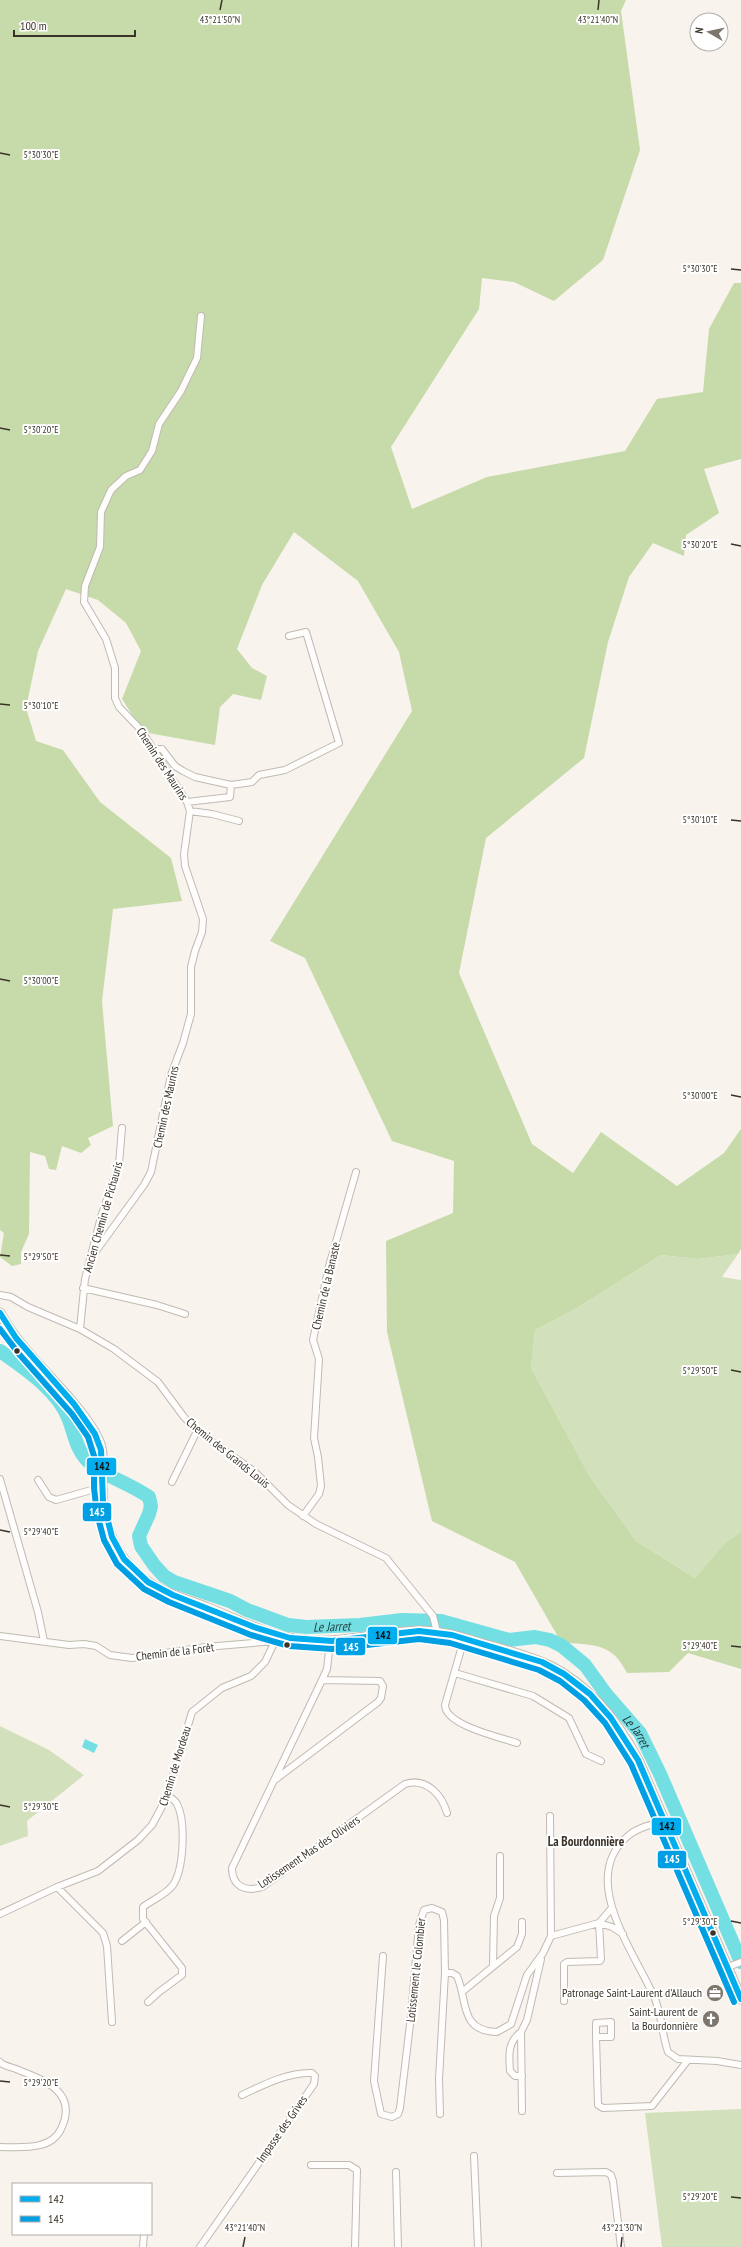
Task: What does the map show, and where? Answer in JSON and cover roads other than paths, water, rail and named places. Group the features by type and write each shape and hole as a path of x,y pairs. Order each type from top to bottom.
{"main road":[{"path":"0,1313 12,1334 87,1421 100,1444 103,1461 102,1483 109,1533 122,1557 143,1579 170,1593 276,1638 330,1642 436,1629 550,1666 572,1680 594,1698 630,1744 735,1965 741,1999"}],"street":[{"name":"Chemin des Maurins","path":"92,1258 144,1185 151,1172 171,1075 183,1043 191,1014 191,968 202,932 203,919 185,866 184,854 190,811 187,802 141,730 119,707 115,698 115,668 103,632 84,602 85,586 100,547 101,512 105,501 111,490 126,476 140,470 152,451 159,424 181,391 197,358 201,316"},
{"path":"152,749 162,749 175,766 195,777 231,785 252,782 259,775 285,770 339,743 306,632 289,636"},
{"path":"187,802 230,797 231,785"},
{"path":"190,811 212,814 239,821"},
{"name":"Ancien Chemin de Pichauris","path":"80,1329 83,1288 92,1258 101,1217 119,1164 122,1128"},
{"name":"Chemin de la Banaste","path":"303,1516 319,1494 321,1486 318,1457 314,1438 319,1359 313,1340 329,1266 356,1172"},
{"path":"83,1288 157,1305 185,1314"},
{"name":"Chemin des Grands Louis","path":"0,1295 10,1297 28,1307 80,1329 114,1349 158,1382 184,1418 197,1431 255,1472 288,1505 303,1516 386,1558 433,1616 436,1629"},
{"path":"172,1482 197,1431"},
{"path":"0,1479 38,1612 44,1641"},
{"path":"38,1480 49,1497 56,1500 102,1483"},
{"name":"Chemin de la Forêt","path":"0,1636 96,1646 110,1655 132,1658 276,1638"},
{"name":"Chemin de Mordeau","path":"0,1914 57,1887 98,1871 138,1840 160,1812 168,1796 192,1712 222,1688 251,1676 265,1662 276,1638"},
{"path":"464,1639 445,1705 448,1715 457,1722 516,1743"},
{"name":"Lotissement Mas des Oliviers","path":"330,1642 327,1669 232,1868 235,1880 239,1886 246,1890 262,1887 405,1784 420,1782 430,1787 444,1803 447,1814"},
{"path":"455,1673 532,1696 568,1718 586,1754 601,1761"},
{"name":"Lotissement Mas des Oliviers","path":"274,1780 378,1702 384,1686 380,1681 322,1680"},
{"path":"148,2002 182,1975 182,1968 143,1919 144,1907 172,1886 180,1874 182,1830 180,1813 176,1802 168,1796"},
{"path":"522,2076 516,2076 510,2071 509,2049 513,2041 521,2032 527,2020 535,1977 543,1953 551,1936 550,1816"},
{"path":"666,1821 640,1829 620,1844 613,1856 606,1881 611,1909 655,2000 668,2052 678,2059 717,2061 741,2065"},
{"path":"493,1965 494,1916 500,1902 500,1856"},
{"path":"57,1887 103,1933 107,1946 112,2022"},
{"name":"Lotissement le Colombier","path":"383,1956 374,2080 381,2114 384,2116 392,2117 398,2114 400,2108 411,2016 419,1925 424,1910 432,1908 442,1912 444,1920 445,1973"},
{"path":"564,2001 564,1964 567,1962 600,1961 599,1923 611,1909"},
{"path":"122,1941 146,1922"},
{"path":"462,1992 493,1965 517,1947 522,1934 522,1922"},
{"path":"551,1936 599,1923 612,1927 624,1935"},
{"path":"440,2114 439,2079 445,1973 452,1973 457,1976 467,2017 472,2023 490,2032 497,2032 507,2028 514,2019 527,1975 543,1953"},
{"path":"521,2032 522,2111"},
{"path":"596,2037 598,2106 603,2108 652,2106 688,2060"},
{"path":"0,2063 54,2085 63,2096 66,2107 65,2120 60,2131 52,2139 40,2146 0,2147"},
{"name":"Impasse des Grives","path":"200,2247 314,2084 315,2076 312,2072 293,2075 266,2083 242,2095"},
{"path":"474,2156 478,2247"},
{"path":"311,2165 349,2165 357,2170 355,2247"},
{"path":"396,2172 398,2247"},
{"path":"557,2173 606,2172 611,2175 621,2247"},
{"path":"143,2247 144,2235"}],"water":[{"path":"85,1739 98,1745 94,1753 82,1747"}],"waterway":[{"name":"Le Jarret","path":"0,1351 40,1381 57,1399 64,1409 78,1445 86,1459 101,1471 149,1497 151,1506 149,1514 139,1536 141,1546 154,1565 164,1576 174,1582 230,1601 247,1610 288,1625 307,1627 360,1625 402,1620 441,1621 509,1640 535,1637 550,1640 562,1646 585,1665 606,1694 640,1733 660,1774 741,1962"}],"place":[{"name":"Patronage Saint-Laurent d'Allauch","path":"715,1993"},
{"name":"Saint-Laurent de la Bourdonnière","path":"711,2019"}],"district":[{"name":"La Bourdonnière","path":"586,1841"}]}
